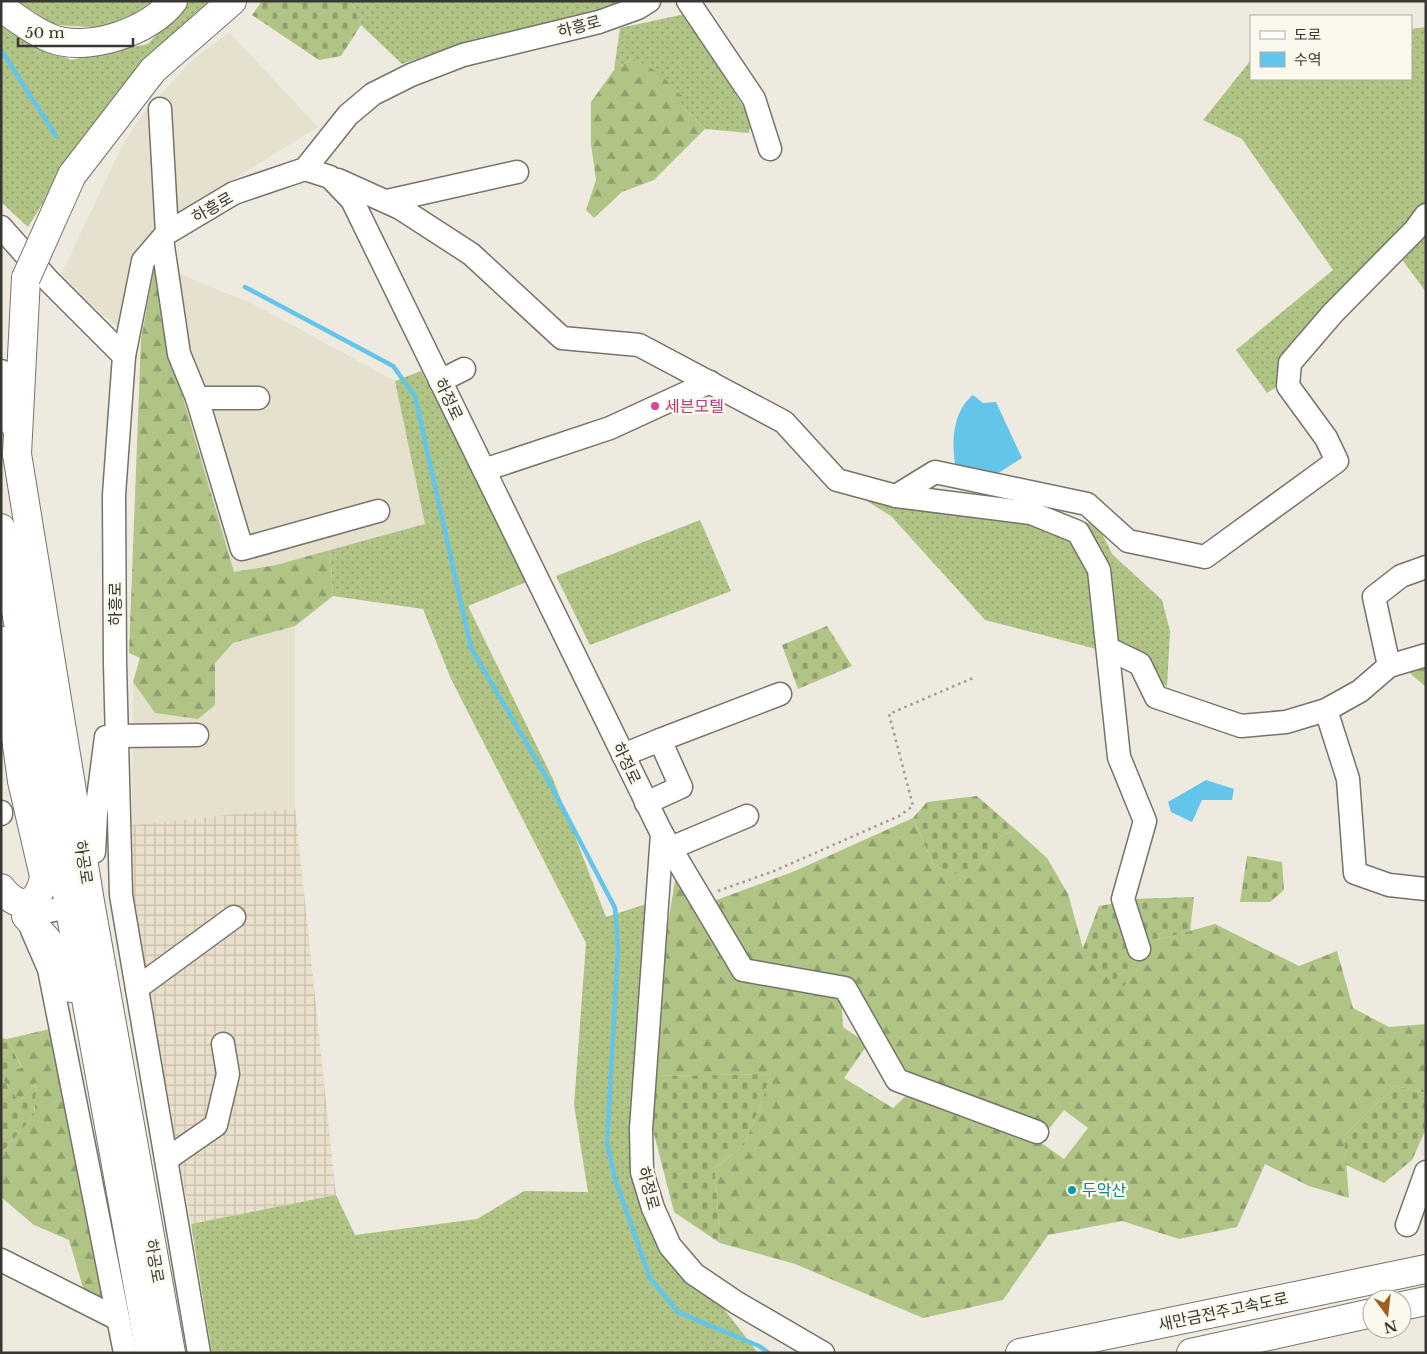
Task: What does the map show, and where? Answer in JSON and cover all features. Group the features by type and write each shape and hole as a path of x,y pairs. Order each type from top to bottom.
{"main road":[{"path":"1,7 51,39 90,44 133,32 173,1"},
{"path":"17,454 26,278 72,175 153,70 232,1"},
{"name":"하공로","path":"17,454 83,855 80,905 106,1112 150,1353"},
{"name":"하공로","path":"1,528 171,1353"},
{"path":"1,592 11,702 22,781 44,876 42,891 33,900 21,903 9,898 1,888"},
{"path":"26,916 63,958 106,1112"},
{"name":"새만금전주고속도로","path":"1020,1353 1426,1269"},
{"path":"1412,1304 1426,1301"},
{"name":"새만금전주고속도로","path":"1191,1353 1362,1314"}],"street":[{"name":"하흥로","path":"115,664 114,495 124,356 143,261 165,236 234,193 305,169 348,115 373,94 411,75 463,55 599,22 638,8 649,1"},
{"path":"688,1 754,99 770,149"},
{"path":"160,109 165,236 179,354 197,398 242,549 378,511"},
{"name":"하정로","path":"305,169 330,177 352,200 666,841 641,1129 642,1172 647,1190 670,1246 694,1274 737,1303 824,1353"},
{"path":"386,202 517,172"},
{"path":"330,177 400,208 471,254 562,338 639,345 784,422 837,480 896,496 1031,513 1078,532 1099,570 1109,649 1108,670 1119,757 1145,821 1123,899 1139,949"},
{"path":"896,496 935,472 1087,504 1128,541 1204,557 1336,461 1326,438 1288,386 1290,363 1332,313 1416,230 1426,215"},
{"path":"1,227 49,281 124,356"},
{"path":"440,380 464,369"},
{"name":"하공로","path":"1,371 17,454"},
{"path":"484,470 610,428 710,382"},
{"path":"197,398 258,398"},
{"path":"1389,666 1374,597 1401,576 1426,567"},
{"path":"1109,649 1140,664 1156,698 1241,726 1286,722 1326,710 1360,691 1389,666 1426,655"},
{"path":"115,664 121,895 199,1353"},
{"path":"83,855 94,852 96,814 115,664"},
{"path":"623,755 780,694"},
{"path":"1326,710 1348,779 1355,872 1389,885 1426,889"},
{"path":"117,736 196,735"},
{"path":"646,803 681,787 660,740"},
{"path":"747,816 666,841 743,970 846,988 897,1080 1037,1132"},
{"path":"1,892 7,905 26,916 49,969 125,1353"},
{"path":"26,916 80,905"},
{"path":"137,988 234,917"},
{"path":"167,1159 216,1125 228,1074 223,1044"},
{"path":"1407,1225 1426,1172"},
{"path":"1,1260 118,1319"}],"path":[{"path":"700,897 774,871 899,816 913,806 889,714 973,678"}],"shaded area":[{"path":"229,32 318,127 153,229 117,326 59,279 122,146 142,115 190,62"},
{"path":"155,264 253,304 395,381 426,525 276,565 234,572 178,381"},
{"path":"295,626 295,808 132,825 133,682 155,713 215,705 215,662 233,643"},
{"path":"295,808 336,1195 191,1224 131,900 132,825"}],"green space":[{"path":"18,1 161,1 106,28 54,25"},
{"path":"187,1 217,1 195,13 82,140 28,227 1,202 1,20 12,30 71,60 148,44"},
{"path":"262,1 351,1 361,25 341,56 319,60 252,15"},
{"path":"351,1 624,1 613,7 472,40 402,64 361,25"},
{"path":"685,14 751,119 749,133 705,129 632,59 614,70 620,28"},
{"path":"1426,27 1426,292 1401,258 1278,386 1267,393 1236,350 1333,270 1242,139 1203,120 1250,61 1250,80 1412,80 1412,29"},
{"path":"632,59 658,72 682,96 682,107 705,129 654,180 622,192 594,218 586,210 596,180 591,144 591,102 614,70"},
{"path":"155,264 178,381 234,572 276,565 330,550 333,596 295,626 233,643 215,663 215,705 198,719 155,713 133,682 140,658 129,653 141,339"},
{"path":"421,371 531,580 468,606 553,779 606,917 646,904 632,1179 668,1261 707,1287 758,1353 212,1353 191,1224 336,1195 355,1235 477,1219 524,1191 588,1192 574,1105 586,943 451,679 423,609 333,596 330,550 425,524 395,381"},
{"path":"931,490 1098,525 1112,554 1162,600 1170,631 1167,687 1126,647 1096,649 985,620 891,516 859,496"},
{"path":"700,520 731,591 590,645 556,576"},
{"path":"827,626 852,666 798,689 782,645"},
{"path":"1426,664 1426,687 1406,670"},
{"path":"977,796 1016,830 1001,836 968,878 934,866 913,818 927,802"},
{"path":"913,818 934,866 968,878 1001,836 1016,830 1047,858 1068,894 1083,948 1105,968 1139,958 1150,942 1215,924 1299,966 1337,951 1353,1008 1389,1027 1426,1024 1426,1093 1395,1086 1344,1136 1349,1198 1309,1186 1265,1164 1237,1227 1179,1239 1122,1221 1048,1235 1003,1300 923,1318 795,1264 720,1243 715,1168 744,1145 761,1104 769,1074 656,1076 659,980 676,874 743,974 841,995 843,1027 868,1044 844,1078 893,1108 908,1094 1029,1134 1064,1159 1088,1128 1064,1110 1048,1130 901,1075 852,984 749,964 711,902 795,871"},
{"path":"1247,856 1282,862 1284,890 1270,902 1240,902"},
{"path":"1194,897 1190,931 1150,942 1138,922 1132,899"},
{"path":"1117,903 1139,958 1124,986 1111,982 1083,948 1099,906"},
{"path":"54,1028 106,1299 84,1291 69,1240 34,1225 1,1197 1,1154 34,1115 37,1082 19,1101 1,1077 1,1073 22,1067 7,1039"},
{"path":"1,1038 7,1039 22,1068 1,1073"},
{"path":"770,1074 761,1104 744,1145 715,1168 720,1243 674,1212 653,1130 656,1076"},
{"path":"1,1077 19,1101 37,1082 34,1115 1,1154"},
{"path":"1395,1086 1426,1093 1426,1129 1412,1160 1384,1183 1346,1165 1344,1136"}],"water":[{"path":"973,395 983,403 996,402 1022,458 995,475 956,470 954,439 957,419 966,402"},
{"path":"1206,780 1234,789 1232,800 1202,800 1192,822 1171,812 1168,802"}],"waterway":[{"path":"1,50 56,136"},
{"path":"245,287 393,366 415,396 471,648 548,780 615,908 618,948 607,1144 615,1179 650,1278 678,1312 759,1346 769,1353"}],"place":[{"name":"세븐모텔","path":"655,406"},
{"name":"두악산","path":"1072,1190"}]}
